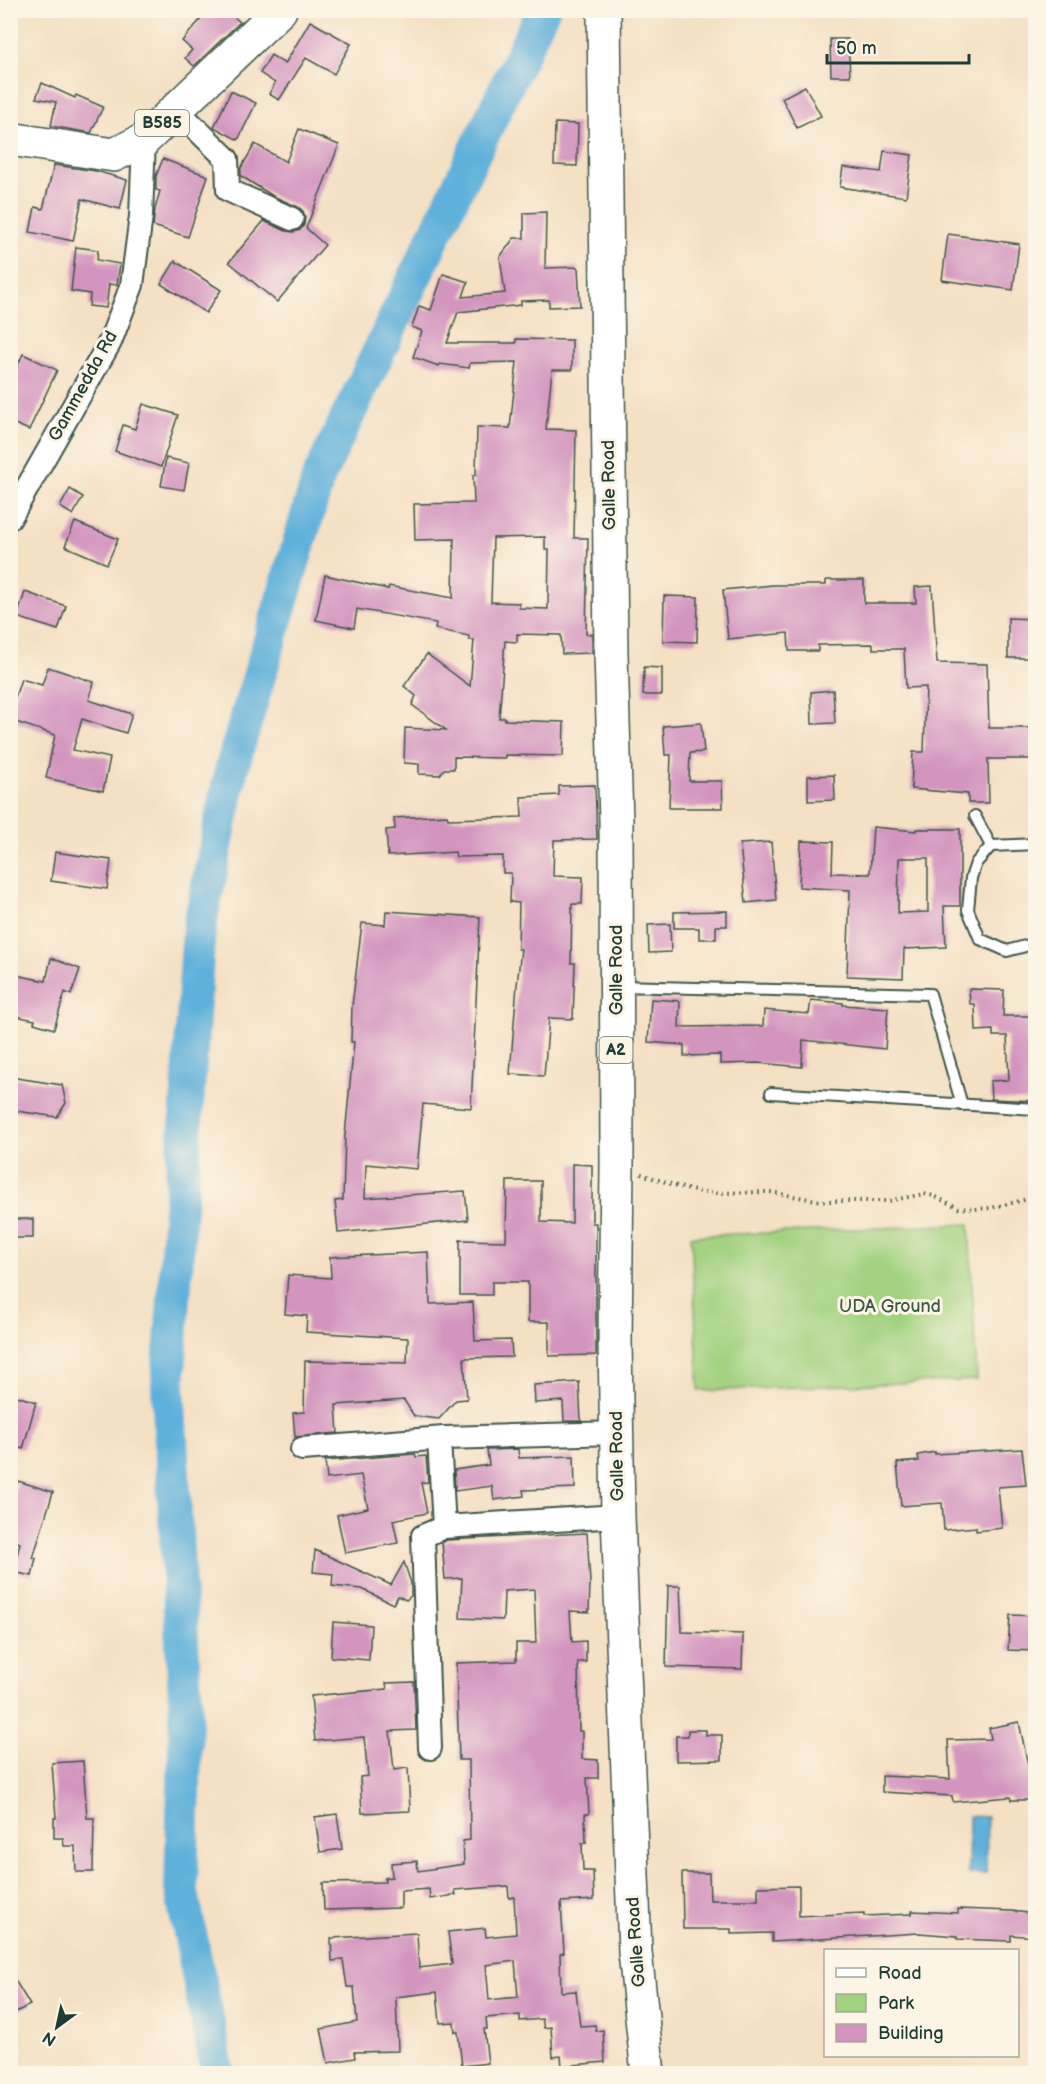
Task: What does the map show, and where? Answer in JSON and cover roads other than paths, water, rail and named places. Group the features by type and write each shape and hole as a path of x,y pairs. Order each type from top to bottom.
{"main road":[{"name":"B585","path":"10,139 114,155 144,140 280,10"},
{"name":"Galle Road","path":"604,18 611,653 616,821 615,1342 618,1516 635,1952 648,2073"}],"street":[{"path":"176,109 227,159 228,190 292,219"},
{"name":"Gammedda Rd","path":"10,518 110,342 132,285 141,216 144,140"},
{"path":"302,1449 439,1439 617,1433"},
{"path":"439,1439 444,1527"},
{"path":"430,1748 423,1536 444,1527 618,1516"}],"lane":[{"path":"975,816 991,846"},
{"path":"1035,844 991,846 976,863 971,878 968,910 980,939 1007,951 1035,943"},
{"path":"615,986 930,994 962,1105"},
{"path":"771,1093 1035,1109"}],"water":[{"path":"969,1816 987,1817 986,1874 968,1874"}],"waterway":[{"path":"218,2074 181,1888 186,1715 168,1386 199,929 232,767 319,476 543,10"}],"park label":[{"name":"UDA Ground","path":"890,1306"}]}
